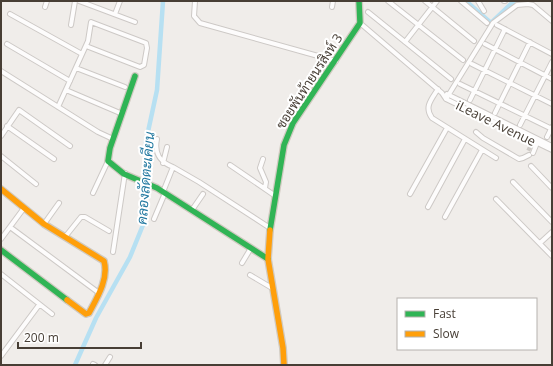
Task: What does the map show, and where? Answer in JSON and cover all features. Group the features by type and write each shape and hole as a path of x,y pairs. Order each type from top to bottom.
{"street":[{"path":"45,7 47,1"},
{"path":"71,25 75,1"},
{"path":"79,1 88,3 135,22"},
{"path":"115,14 120,1"},
{"path":"195,1 194,16 200,23 336,61"},
{"path":"332,7 333,1"},
{"path":"359,1 360,23"},
{"path":"388,1 463,60"},
{"path":"426,1 474,41"},
{"path":"405,42 437,1"},
{"path":"461,1 487,23"},
{"path":"478,1 484,10"},
{"path":"446,99 493,23 517,5 533,5 552,21"},
{"path":"368,12 451,79"},
{"path":"10,14 82,54"},
{"path":"58,107 86,46 90,24 93,22 146,43 147,48 144,65 140,67 86,46"},
{"name":"ซอยพันท้ายนรสิงห์ 3","path":"284,365 283,348 268,259 274,195 284,145 288,131 360,23"},
{"name":"iLeave Avenue","path":"360,23 438,89 446,99 552,150"},
{"path":"497,25 552,54"},
{"path":"470,100 506,29"},
{"path":"495,113 530,42"},
{"path":"7,44 70,80"},
{"path":"485,44 552,79"},
{"path":"520,125 552,62"},
{"path":"472,64 552,104"},
{"path":"76,68 125,87"},
{"path":"1,71 98,132 113,139"},
{"path":"94,193 108,161 113,139 135,76"},
{"path":"460,84 524,116 552,128 547,137"},
{"path":"438,89 428,104 429,114 432,118 496,158"},
{"path":"66,90 120,113"},
{"name":"iLeave Avenue","path":"442,93 449,94 552,146"},
{"path":"1,136 19,110 70,146"},
{"path":"8,126 54,159"},
{"path":"410,194 447,128"},
{"path":"476,132 482,138 519,159 531,154 537,144"},
{"path":"157,139 155,151 163,163 270,228"},
{"path":"428,207 465,140"},
{"path":"530,147 533,141"},
{"path":"163,163 167,147"},
{"path":"445,217 482,150"},
{"path":"1,156 36,184"},
{"path":"263,159 260,168 266,182 264,188"},
{"path":"108,161 140,182 153,186 164,192 268,259"},
{"path":"230,165 274,195"},
{"path":"531,166 552,188"},
{"path":"154,219 173,168"},
{"path":"114,252 125,173"},
{"path":"513,182 552,222"},
{"path":"1,189 44,224 101,259 106,264 104,279 90,313 86,314 1,250"},
{"path":"192,210 203,194"},
{"path":"496,199 552,256"},
{"path":"44,224 59,203"},
{"path":"1,239 24,208"},
{"path":"65,237 81,217 85,217 109,231"},
{"path":"10,227 99,293"},
{"path":"540,243 552,232"},
{"path":"242,263 251,248"},
{"path":"1,274 52,314"},
{"path":"250,275 272,288"},
{"path":"1,356 39,304"},
{"path":"105,365 110,357"}],"waterway":[{"name":"คลองลัดตะเคียน","path":"75,365 96,318 130,257 143,225 146,141 157,90 163,1"},
{"path":"466,1 491,23 514,1"}],"tunnel":[{"path":"530,147 528,151 529,155 533,153"}],"traffic: fast":[{"path":"270,230 284,145 293,123 360,23 359,1"},
{"path":"135,76 110,148 108,161 124,174 157,188 268,259"},
{"path":"1,250 67,300"}],"traffic: slow":[{"path":"1,189 44,224 104,261 104,281 99,295 89,313 86,314 67,300"},
{"path":"270,230 268,259 283,348 284,365"}]}
